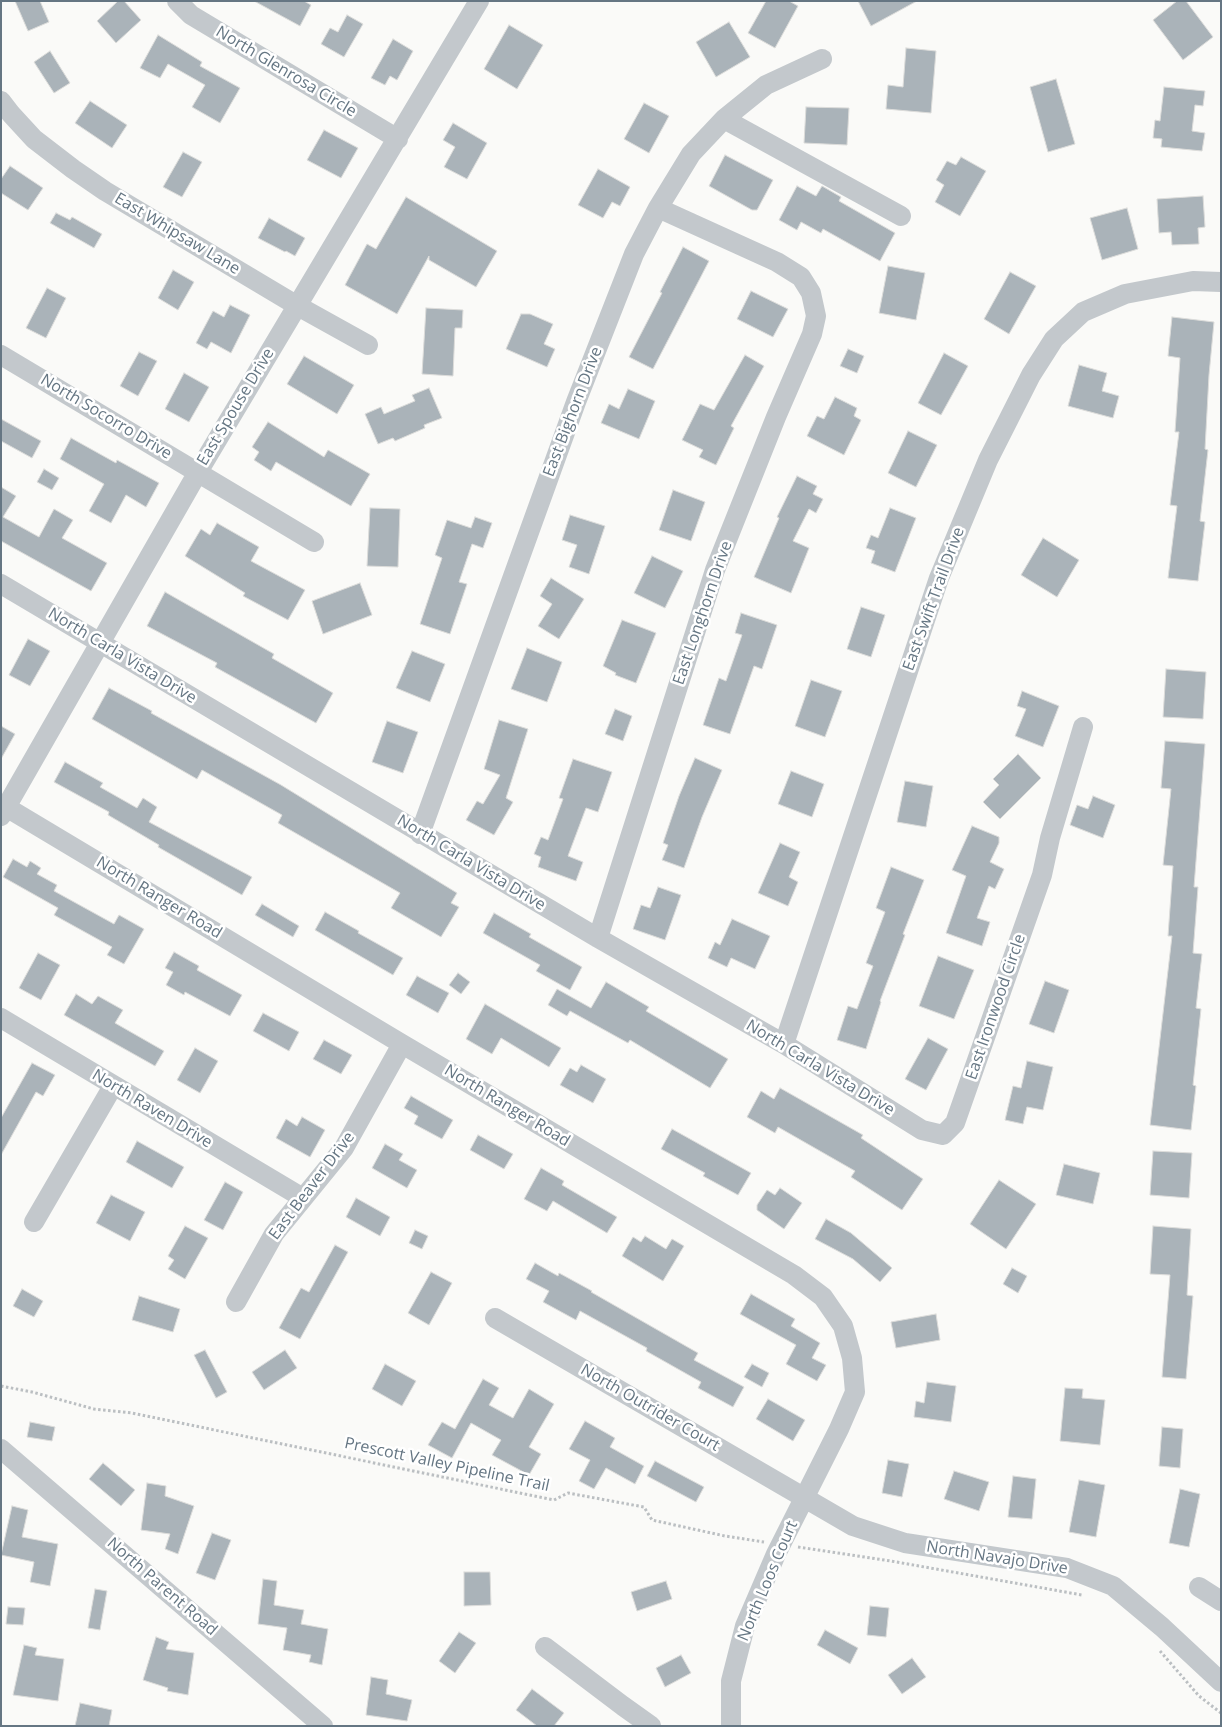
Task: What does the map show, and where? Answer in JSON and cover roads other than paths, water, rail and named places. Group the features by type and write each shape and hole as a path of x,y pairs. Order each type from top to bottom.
{"street":[{"name":"North Glenrosa Circle","path":"177,1 198,19 398,139"},
{"name":"East Spouse Drive","path":"3,809 296,305 398,139 479,1"},
{"name":"East Bighorn Drive","path":"420,834 576,402 634,254 658,208 691,154 724,119 766,85 822,59"},
{"name":"East Whipsaw Lane","path":"1,101 34,139 72,169 105,191 296,305 368,345"},
{"path":"724,119 902,216"},
{"name":"East Longhorn Drive","path":"598,938 715,570 776,417 812,334 816,316 812,293 801,278 777,262 658,208"},
{"name":"East Swift Trail Drive","path":"784,1044 939,578 988,460 1031,375 1054,339 1084,312 1125,294 1193,281 1221,282"},
{"name":"North Socorro Drive","path":"1,355 314,542"},
{"name":"North Carla Vista Drive","path":"1,584 420,834 784,1044 922,1130 943,1135"},
{"name":"East Ironwood Circle","path":"943,1135 955,1123 1042,875 1050,838 1083,727"},
{"name":"North Ranger Road","path":"3,809 794,1275 823,1297 843,1326 852,1358 855,1392 839,1429 804,1497"},
{"name":"North Raven Drive","path":"1,1018 303,1198"},
{"name":"East Beaver Drive","path":"236,1302 274,1234 344,1148 402,1044"},
{"path":"34,1222 113,1086"},
{"name":"North Outrider Court","path":"495,1318 804,1497"},
{"name":"North Parent Road","path":"1,1449 323,1726"},
{"name":"North Loos Court","path":"731,1726 731,1680 743,1636 780,1544 804,1497"},
{"name":"North Navajo Drive","path":"804,1497 853,1526 905,1543 1067,1568 1113,1586 1162,1627 1221,1682"},
{"path":"1199,1587 1221,1601"},
{"path":"545,1647 652,1726"}]}
